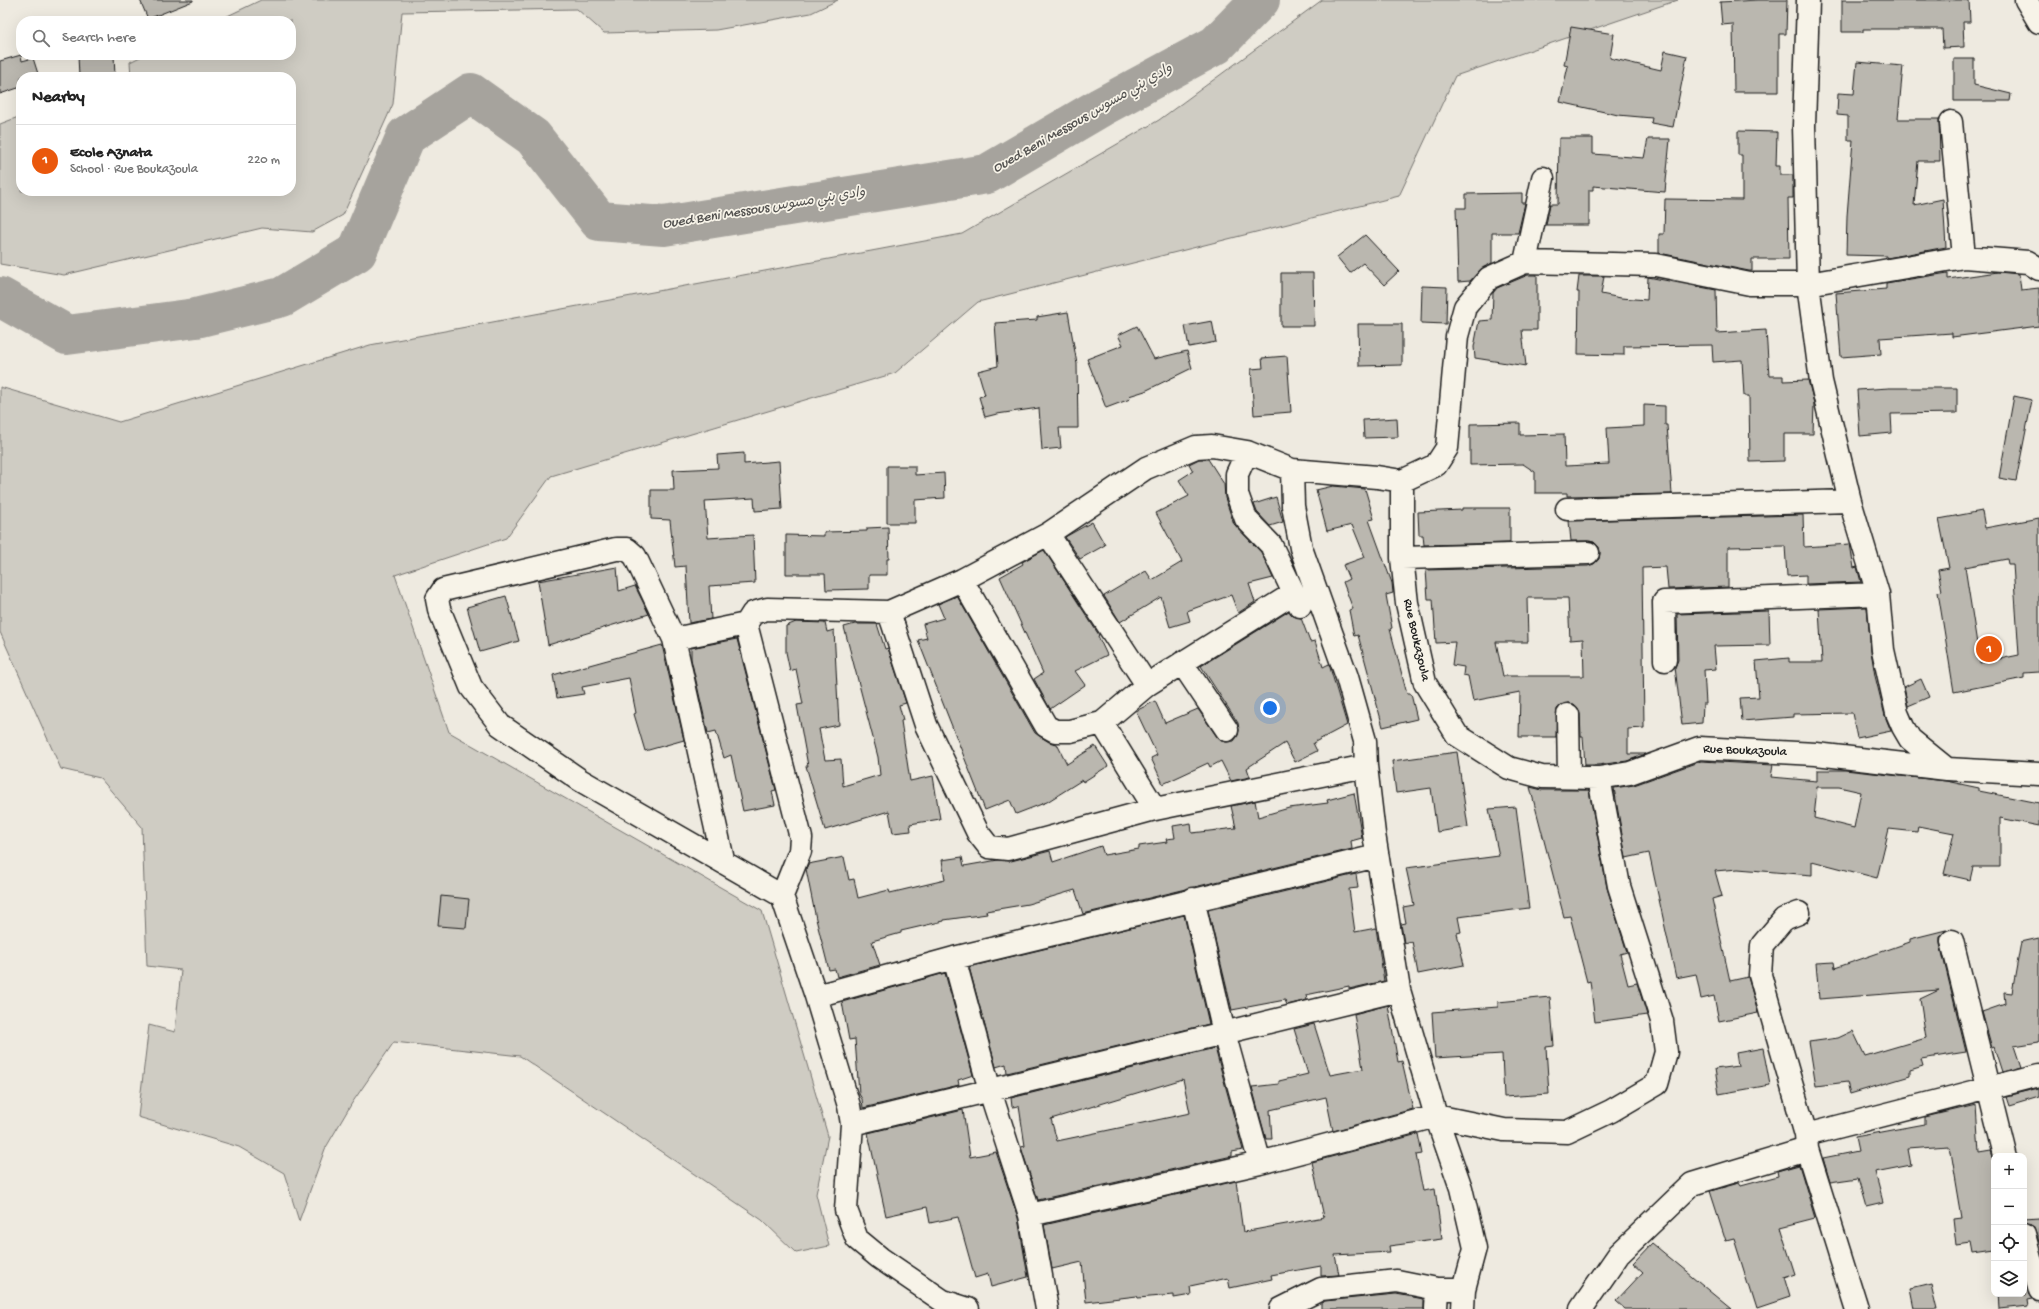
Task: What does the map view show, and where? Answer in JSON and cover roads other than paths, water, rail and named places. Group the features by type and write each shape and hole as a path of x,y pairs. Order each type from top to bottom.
{"street":[{"path":"1808,0 1804,126 1808,284 1821,381 1850,501 1878,594 1883,650 1897,713 1910,739 1947,769"},
{"path":"2026,0 2039,22"},
{"path":"1951,122 1964,257"},
{"path":"1525,262 1543,178"},
{"path":"674,639 746,624 753,613 767,609 889,612 962,580 1048,534 1146,468 1196,447 1212,446 1247,452 1292,470 1345,474 1402,481 1436,465 1447,448 1456,336 1465,307 1488,278 1525,262 1656,266 1750,284 1808,284 1964,257 2028,262 2039,268"},
{"path":"962,580 1046,726 1055,731 1070,731 1102,724 1147,685 1182,662 1297,600 1271,545 1246,519 1237,494 1237,474 1247,452"},
{"path":"1291,1306 1321,1289 1397,1281 1436,1299 1464,1299 1475,1248 1460,1188 1436,1116 1399,990 1377,856 1366,766 1365,741 1347,677 1301,548 1293,506 1292,470"},
{"name":"Rue Boukazoula","path":"1402,481 1402,558 1407,603 1425,684 1457,735 1509,768 1542,777 1599,778 1630,773 1699,748 1816,754 1947,769 2039,774"},
{"path":"1567,509 1850,501"},
{"path":"1048,534 1147,685"},
{"path":"723,860 674,639 635,556 627,549 616,550 443,590 437,599 439,609 472,687 500,725 580,780 723,860 782,896 816,996 849,1106 852,1124 846,1210 857,1239 880,1258 943,1301 968,1309"},
{"path":"1402,558 1588,553"},
{"path":"1665,660 1664,602 1878,594"},
{"path":"889,612 926,725 978,833 989,847 1008,849 1155,809 1366,766"},
{"path":"746,624 801,838 800,851 782,896"},
{"path":"1182,662 1227,730"},
{"path":"1568,714 1569,777"},
{"path":"1102,724 1155,809"},
{"path":"1030,1215 1260,1163 1436,1116 1504,1130 1567,1132 1611,1111 1657,1084 1666,1052 1662,1021 1619,886 1599,778"},
{"path":"816,996 954,958 1377,856"},
{"path":"1194,900 1224,1033 1260,1163"},
{"path":"1799,913 1784,919 1762,945 1760,975 1806,1142 1857,1309"},
{"path":"1952,941 2004,1153"},
{"path":"954,958 990,1091 1030,1215 1047,1309"},
{"path":"852,1124 1399,990"},
{"path":"1581,1309 1619,1254 1692,1184 1806,1142 1988,1088 2039,1075"},
{"path":"2027,1246 2039,1289"}],"waterway":[{"name":"Oued Beni Messous وادي بني مسوس","path":"0,297 67,335 196,318 282,297 357,252 406,136 471,93 533,137 599,221 664,226 987,174 1101,107 1216,45 1260,0"}],"place":[{"name":"Ecole Aznata","path":"1989,649"}]}
